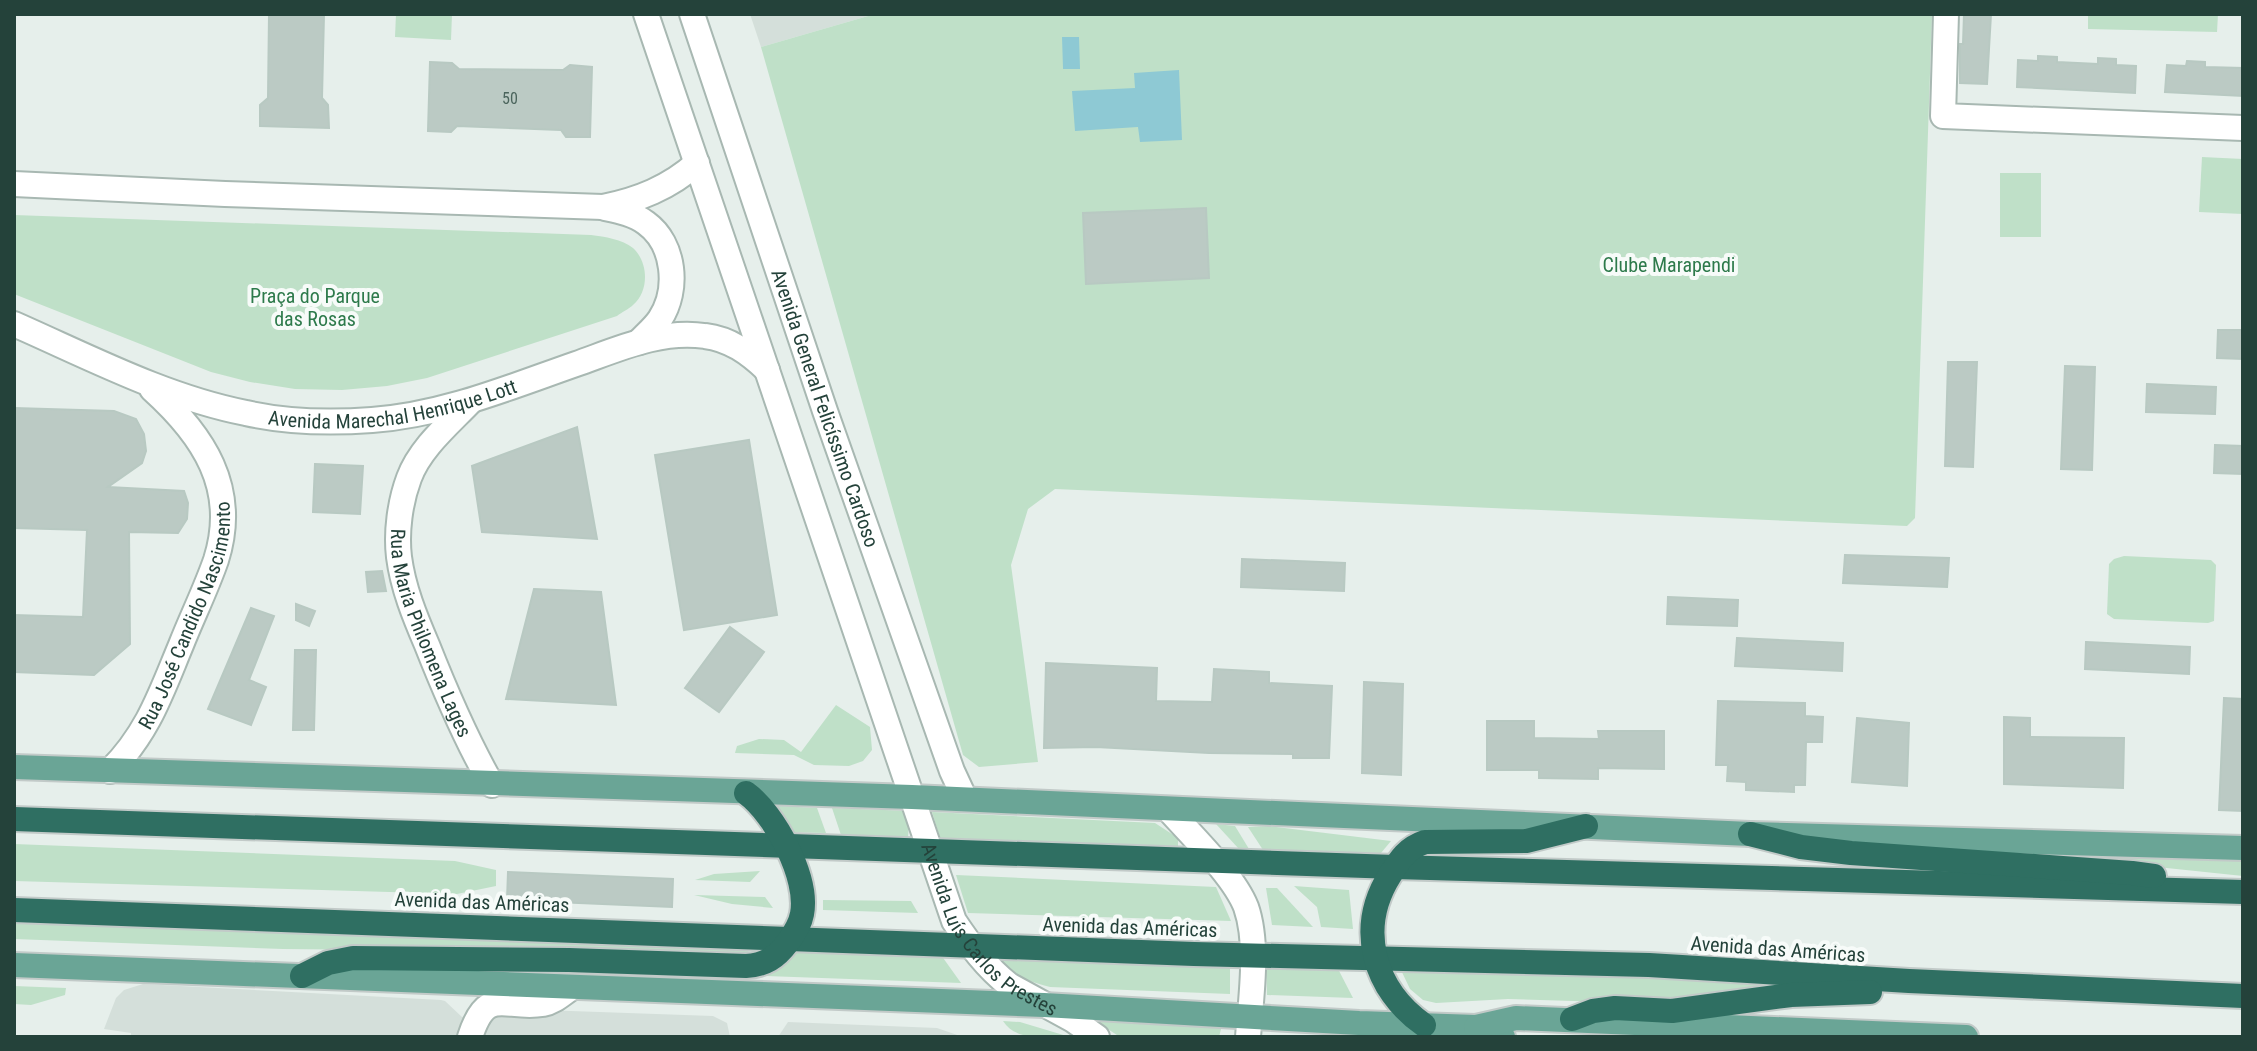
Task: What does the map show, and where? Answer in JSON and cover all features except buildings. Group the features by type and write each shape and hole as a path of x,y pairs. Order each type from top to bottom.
{"highway":[{"path":"302,976 339,960 369,958 757,965 775,957 791,938 801,916 802,900 796,868 785,845 763,809 746,793"},
{"path":"14,819 1395,867 2239,892"},
{"path":"1424,1025 1409,1015 1389,992 1376,959 1373,936 1377,900 1395,867 1410,849 1425,842 1526,841 1586,826"},
{"path":"1750,834 1801,847 1851,853 2132,873 2239,892"},
{"name":"Avenida das Américas","path":"14,910 1252,955 1649,965 1909,981 2243,996"},
{"path":"1572,1019 1593,1011 1615,1008 1695,1010 1791,995 1870,992 1909,981"}],"main road":[{"path":"14,767 965,799 1750,834 2243,848"},
{"path":"14,965 1044,1005 1249,1027 1359,1023 1476,1027 1516,1018 1966,1037"},
{"path":"1309,1037 1359,1023"},
{"path":"1476,1027 1503,1037"}],"street":[{"path":"646,14 912,797"},
{"path":"1946,14 1943,116 2243,128"},
{"path":"654,38 666,23 693,20"},
{"name":"Avenida General Felicíssimo Cardoso","path":"693,20 825,411 952,771 965,799"},
{"path":"603,207 643,197 697,163"},
{"path":"14,184 603,207 647,223 663,244 672,269 671,295 660,319 639,342"},
{"name":"Avenida Marechal Henrique Lott","path":"14,324 142,379 221,407 271,418 297,420 397,418 472,400 639,342 677,334 726,340 751,355 767,370"},
{"name":"Rua José Candido Nascimento","path":"110,771 135,744 153,713 216,559 222,527 219,490 207,453 177,411 142,379"},
{"name":"Rua Maria Philomena Lages","path":"472,400 427,449 410,475 398,546 405,586 423,636 463,732 492,785"},
{"path":"787,428 801,434 813,433 821,427 825,411"},
{"name":"Avenida Luís Carlos Prestes","path":"912,797 954,921 970,945 1000,978 1097,1037"},
{"path":"1168,809 1231,881 1246,908 1252,932 1249,1027"},
{"path":"470,1037 478,1015 496,1002 541,1004 558,998 571,988"}],"shaded area":[{"path":"750,14 875,14 761,47"},
{"path":"143,984 441,1000 462,1017 514,1009 713,1016 727,1023 730,1037 131,1037 131,1033 104,1029 116,998 124,990"},
{"path":"788,1022 937,1028 963,1037 778,1037"}],"green space":[{"path":"396,14 452,14 451,40 395,37"},
{"name":"Clube Marapendi","path":"875,14 1932,14 1915,518 1907,526 1055,489 1028,509 1011,565 1038,762 979,767 963,755 761,47"},
{"path":"2088,14 2218,14 2217,32 2088,29"},
{"path":"2202,157 2243,159 2243,214 2199,212"},
{"path":"2000,173 2041,173 2041,237 2000,237"},
{"name":"Praça do Parque das Rosas","path":"14,215 591,235 619,240 633,248 642,261 645,277 638,299 617,316 427,378 342,390 295,389 211,372 14,294"},
{"path":"2124,556 2211,560 2216,565 2214,621 2114,619 2107,614 2109,564"},
{"path":"836,705 870,727 872,750 863,761 849,766 814,765 794,755 735,753 737,746 759,739 784,740 801,752"},
{"path":"777,806 817,808 826,833 784,832"},
{"path":"832,808 910,811 908,837 841,835"},
{"path":"932,812 1155,823 1178,838 1178,846 940,838"},
{"path":"1216,824 1235,826 1249,849 1239,849"},
{"path":"1268,826 1391,841 1381,853 1263,850 1248,827"},
{"path":"14,844 455,861 496,870 496,886 457,894 14,881"},
{"path":"2096,857 2243,859 2243,876 2119,863"},
{"path":"760,871 750,882 695,880 714,874"},
{"path":"956,875 1216,887 1231,921 968,913"},
{"path":"1294,886 1349,890 1353,929 1321,927 1317,907"},
{"path":"1266,888 1277,888 1313,927 1272,925"},
{"path":"694,895 765,897 773,908 732,904"},
{"path":"823,900 911,901 918,913 823,910"},
{"path":"14,921 757,949 737,955 464,947 283,949 14,939"},
{"path":"800,948 941,955 961,983 766,976"},
{"path":"997,955 1230,963 1230,994 1050,987 1020,977"},
{"path":"1266,964 1336,965 1353,998 1267,995"},
{"path":"1400,968 1696,980 1770,985 1770,988 1672,1004 1508,999 1436,1003 1423,1000 1410,989"},
{"path":"14,986 66,988 65,995 31,1005 14,1004"},
{"path":"1091,1018 1222,1025 1219,1037 1120,1037"},
{"path":"1003,1021 1020,1022 1070,1037 1024,1035 1009,1028"}],"water":[{"path":"1062,37 1079,37 1080,69 1063,69"},
{"path":"1179,70 1182,140 1140,142 1138,127 1075,131 1072,91 1135,88 1134,73"}]}
